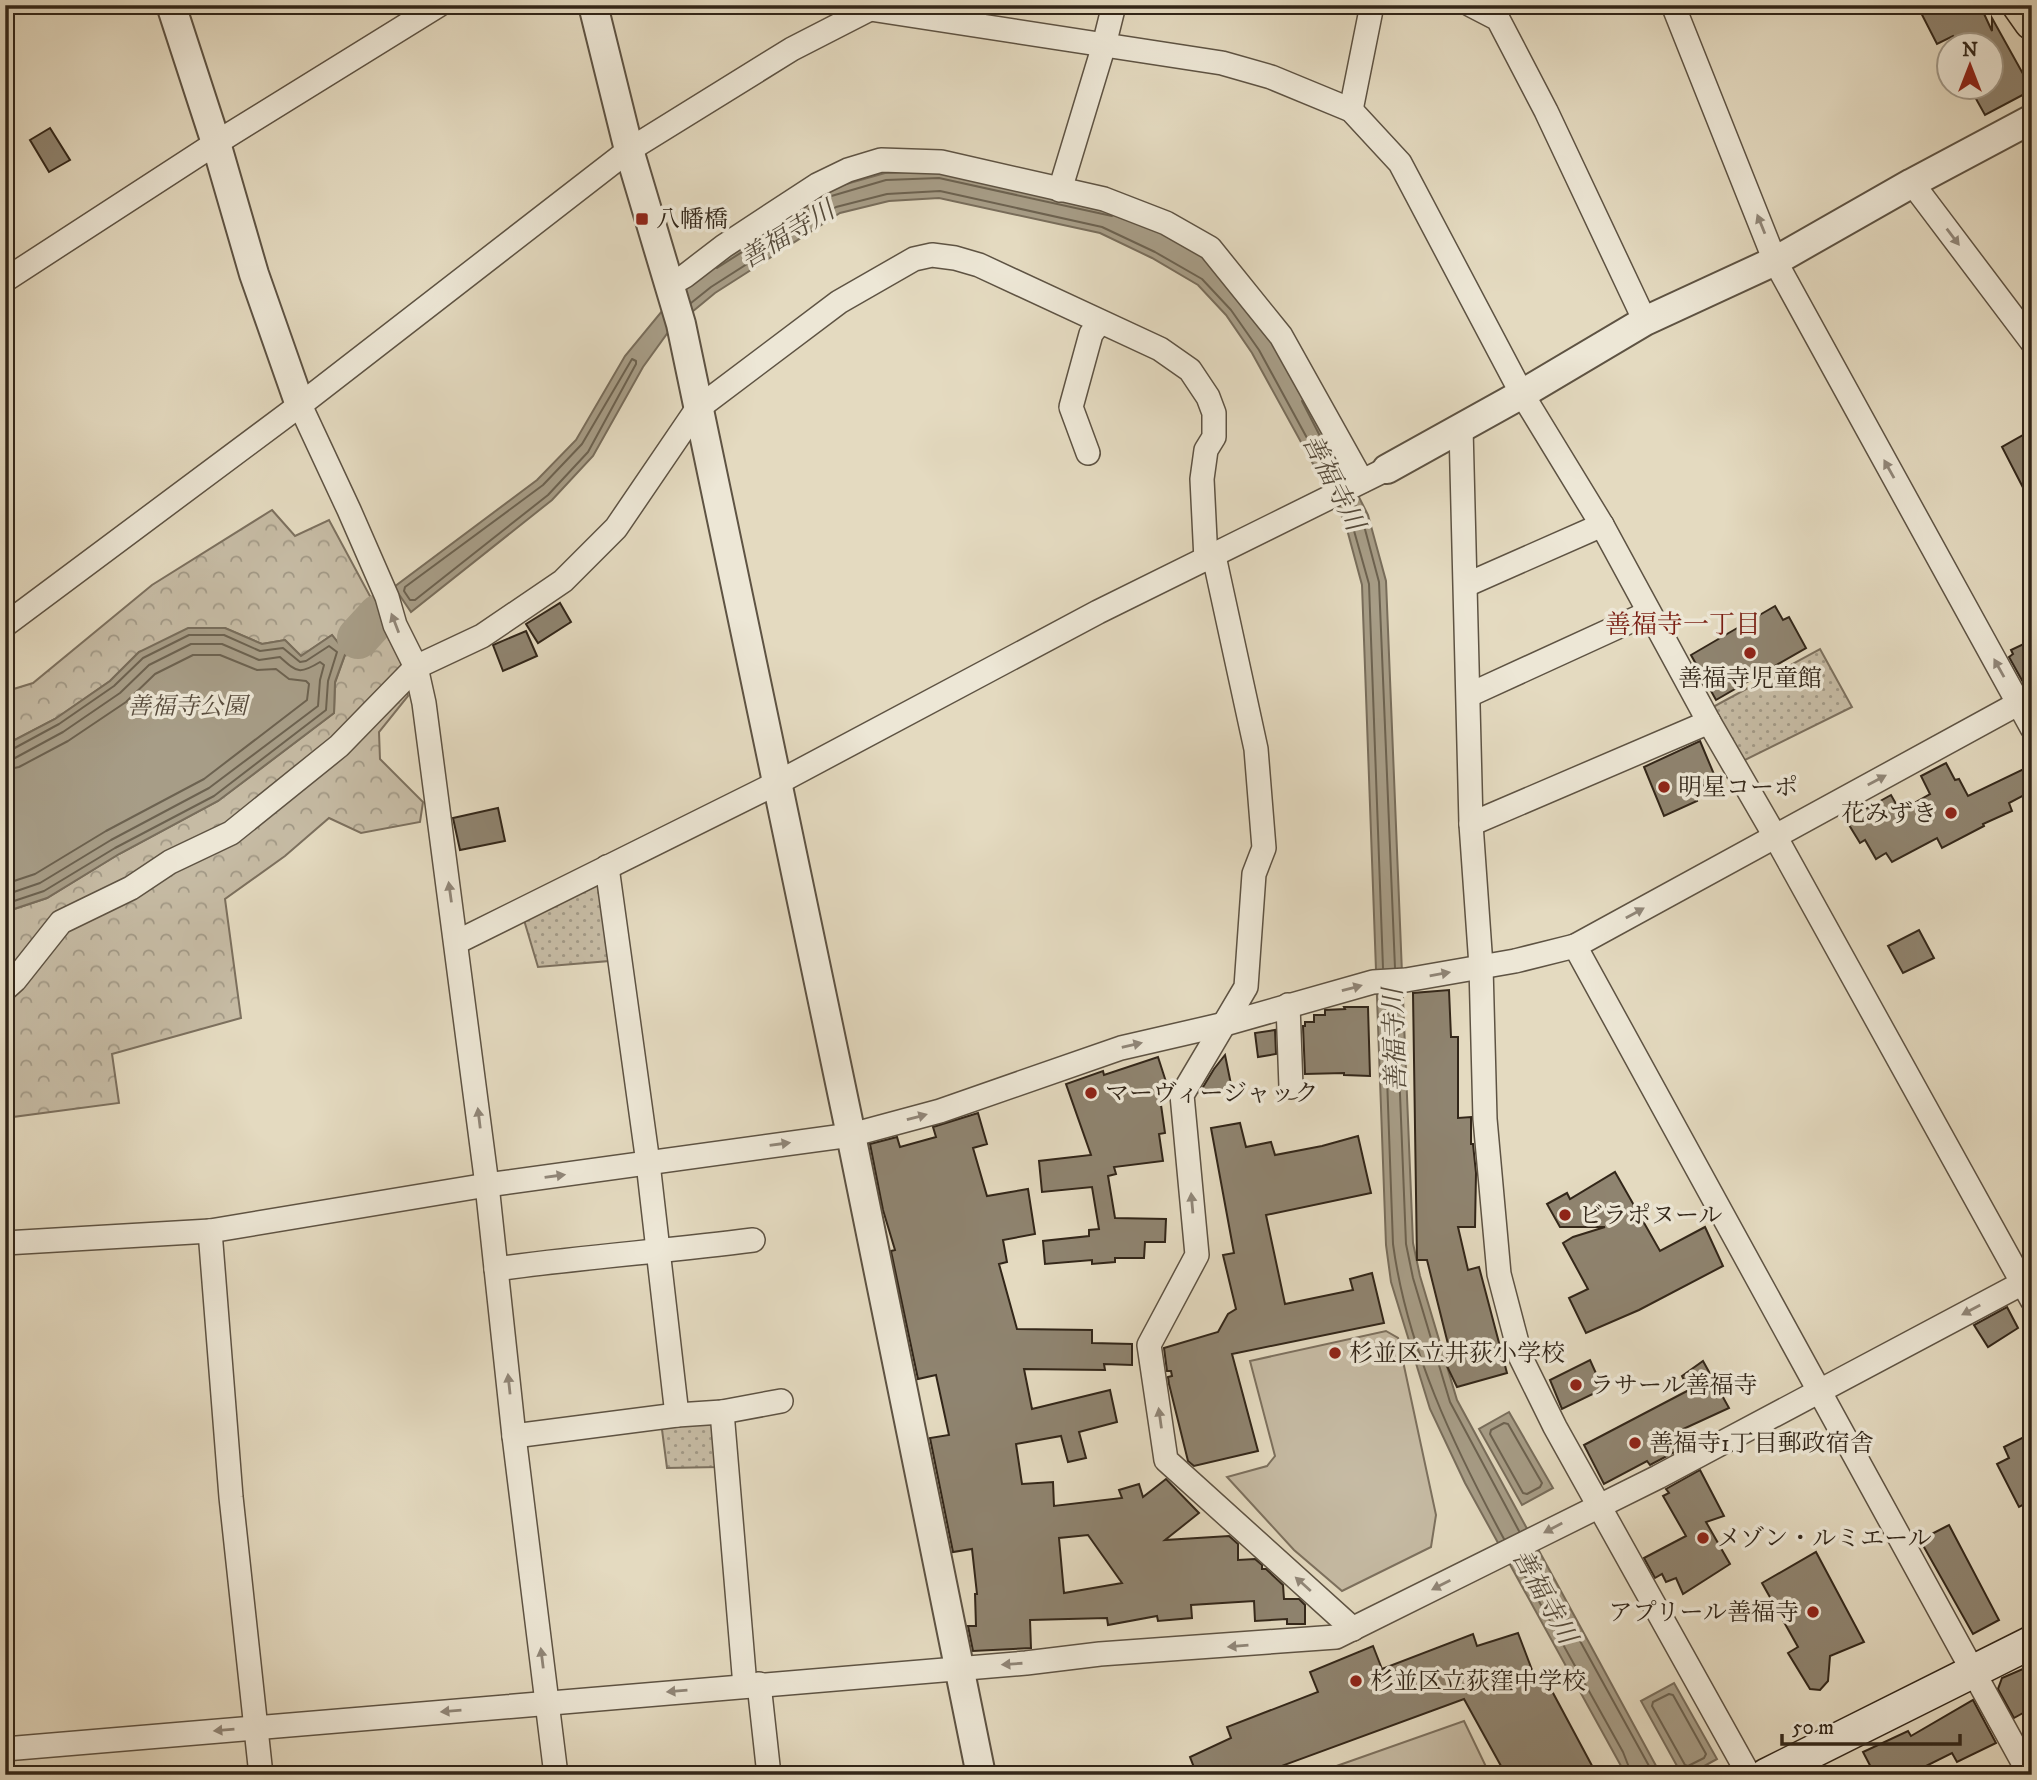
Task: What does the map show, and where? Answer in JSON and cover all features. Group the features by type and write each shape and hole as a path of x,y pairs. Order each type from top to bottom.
{"main road":[{"path":"2020,5 2032,22"},
{"path":"1766,1775 2032,1642"}],"street":[{"path":"171,5 216,143 254,274 300,405 387,597 395,625 416,667 424,703 487,1185 514,1436 556,1775"},
{"path":"5,280 216,143 439,5"},
{"path":"593,5 629,150 673,298 851,1135 981,1775"},
{"path":"1060,190 1114,5"},
{"path":"1351,110 1372,5"},
{"path":"1471,5 1498,19 1546,111 1645,321"},
{"path":"1674,5 1775,261 2025,700 2032,728"},
{"path":"5,625 300,405 629,150 792,49 870,7 1222,64 1271,77 1351,110 1400,163 1522,394 1602,525 1709,722 2029,1287 1820,1389 1658,1477 1336,1637 1100,1654 1026,1663 5,1749"},
{"path":"457,942 777,783 1098,612 1387,469 1461,429 1645,321 1775,261 2032,119"},
{"path":"673,298 685,276 724,246 817,185 848,170 881,160 941,162 1104,199 1166,223 1210,248 1281,336 1360,482"},
{"path":"1912,183 2032,342"},
{"path":"5,989 61,922 131,888 170,862 231,833 339,746 416,667 482,635 564,581 616,528 697,409 839,302 914,259 932,256 955,258 979,265 1160,349 1190,370 1208,397 1214,413 1214,437 1206,450 1203,467 1210,558 1256,749 1264,848 1254,874 1245,988 1182,1095 1197,1255 1149,1345 1166,1460 1353,1629"},
{"path":"1088,453 1071,407 1091,334 1100,322"},
{"path":"1461,429 1471,824 1481,966 1485,1119 1499,1273 1521,1358 1555,1427 1748,1775"},
{"path":"1466,585 1602,525"},
{"path":"1469,695 1648,613"},
{"path":"5,1243 210,1231 487,1185 851,1135 940,1111 1121,1048 1225,1024 1373,982 1515,961 1575,946 2025,700"},
{"path":"1471,824 1709,722"},
{"path":"607,867 648,1163 677,1415"},
{"path":"1575,946 2030,1775"},
{"path":"1288,1005 1291,1087"},
{"path":"210,1231 226,1446 261,1775"},
{"path":"496,1269 583,1257 658,1252 753,1240"},
{"path":"514,1436 677,1415 722,1412 781,1401"},
{"path":"722,1412 752,1685 769,1775"}],"green space":[{"path":"272,510 295,536 329,520 398,648 408,696 379,732 380,759 423,802 420,822 361,833 329,818 285,856 225,899 241,1018 112,1054 119,1103 5,1118 5,912 47,898 119,854 218,801 334,713 335,683 346,652 361,642 340,645 332,635 301,656 285,640 262,644 225,628 139,652 110,681 55,719 5,745 5,689 7,691 33,683 152,585"},
{"path":"1820,649 1852,707 1741,762 1713,707"},
{"path":"600,882 609,961 538,967 524,920"},
{"path":"1386,1331 1398,1338 1436,1515 1431,1547 1342,1591 1294,1550 1227,1477 1267,1466 1275,1456 1250,1361"},
{"path":"715,1420 719,1467 667,1468 661,1422"},
{"path":"1464,1721 1490,1775 1311,1775"}],"water":[{"path":"939,171 1115,210 1212,258 1276,333 1368,515 1386,581 1413,1243 1420,1276 1457,1400 1661,1775 1626,1775 1465,1483 1430,1409 1391,1282 1386,1245 1362,585 1345,522 1252,353 1226,315 1198,285 1152,258 1100,233 939,198 889,201 840,213 715,293 669,331 643,367 593,456 552,500 411,612 394,587 537,480 576,440 625,356 690,277 825,190 885,173"},
{"path":"188,628 225,628 262,644 285,640 301,656 332,635 340,645 355,635 362,642 346,652 335,682 334,713 218,801 119,854 47,898 5,912 5,745 55,719 110,681 139,652"},
{"path":"1509,1412 1553,1488 1522,1505 1479,1429"},
{"path":"1674,1683 1717,1759 1688,1775 1682,1775 1641,1701"}],"building":[{"path":"1917,5 1980,5 1992,31 1992,18 2000,32 1936,32 1936,42"},
{"path":"2006,43 2032,90 1985,115 1978,102 2006,102"},
{"path":"50,128 70,160 49,172 30,140"},
{"path":"2032,430 2032,505 2002,447"},
{"path":"560,603 571,622 538,643 526,624"},
{"name":"善福寺児童館","path":"1775,606 1783,620 1789,617 1806,648 1716,700 1691,655"},
{"path":"526,631 537,656 503,671 493,645"},
{"path":"2032,640 2032,683 2024,684 2009,657 2013,654 2011,650"},
{"path":"1700,741 1716,779 1694,793 1697,801 1664,816 1644,767"},
{"path":"1946,763 1968,796 2032,765 2032,791 2009,803 2012,811 1942,848 1937,838 1892,862 1886,853 1876,859 1865,840 1860,843 1846,820 1891,795 1900,811 1930,794 1921,776"},
{"path":"498,808 505,841 460,850 453,818"},
{"path":"1919,930 1934,958 1903,973 1888,946"},
{"path":"1449,990 1451,1037 1458,1037 1458,1118 1471,1117 1471,1144 1476,1173 1475,1227 1458,1227 1468,1270 1479,1267 1507,1373 1457,1387 1444,1360 1451,1356 1427,1260 1417,1260 1413,993"},
{"path":"1344,1007 1368,1007 1370,1076 1344,1073 1305,1074 1305,1022 1314,1022 1314,1015 1325,1015 1325,1010 1345,1009"},
{"path":"1275,1030 1276,1054 1258,1057 1255,1033"},
{"path":"1225,1055 1232,1089 1200,1092 1214,1069"},
{"path":"1158,1057 1168,1088 1159,1091 1165,1133 1159,1134 1163,1161 1114,1167 1116,1174 1108,1176 1115,1218 1166,1219 1165,1242 1145,1242 1144,1258 1115,1258 1115,1262 1092,1264 1092,1260 1045,1264 1043,1241 1089,1236 1089,1230 1099,1229 1092,1187 1042,1192 1039,1161 1091,1155 1066,1084"},
{"path":"978,1113 987,1144 973,1148 987,1196 1028,1189 1035,1234 1003,1240 1007,1262 999,1264 1017,1329 1092,1330 1092,1343 1132,1344 1132,1365 1104,1364 1105,1370 1024,1369 1032,1409 1110,1390 1117,1422 1079,1432 1086,1458 1068,1462 1061,1436 1016,1444 1022,1484 1053,1482 1054,1506 1122,1498 1119,1490 1139,1484 1143,1497 1166,1479 1199,1513 1165,1540 1229,1536 1238,1544 1238,1560 1255,1559 1262,1565 1262,1569 1266,1569 1283,1585 1284,1599 1299,1599 1305,1605 1305,1624 1287,1624 1287,1619 1255,1621 1254,1601 1191,1605 1192,1618 1158,1621 1157,1616 1108,1625 1107,1618 1030,1620 1031,1648 973,1651 968,1626 976,1626 977,1594 972,1549 953,1552 930,1438 949,1435 936,1375 918,1379 891,1251 895,1250 883,1210 870,1144 897,1137 900,1147 936,1137 933,1127","holes":["1088,1535 1122,1583 1064,1593 1059,1538"]},
{"path":"1240,1123 1246,1147 1271,1142 1275,1155 1358,1136 1371,1193 1266,1215 1285,1304 1353,1290 1350,1279 1372,1273 1384,1323 1232,1354 1258,1451 1194,1466 1188,1461 1169,1384 1168,1377 1172,1376 1171,1371 1167,1371 1164,1348 1218,1332 1228,1314 1236,1309 1223,1255 1234,1253 1211,1128"},
{"path":"1615,1172 1660,1251 1705,1227 1723,1266 1639,1310 1586,1333 1569,1298 1588,1289 1563,1243 1605,1227 1560,1227 1547,1204 1567,1193 1570,1199"},
{"path":"2007,1307 2018,1328 1988,1347 1974,1325"},
{"name":"ラサール善福寺","path":"1590,1360 1603,1389 1562,1409 1550,1380"},
{"name":"善福寺1丁目郵政宿舎","path":"1703,1361 1729,1408 1681,1430 1688,1445 1650,1465 1647,1461 1604,1484 1584,1445 1689,1390 1682,1376"},
{"path":"2032,1433 2032,1500 2019,1507 1997,1464 2009,1458 2004,1447"},
{"name":"メゾン・ルミエール","path":"1700,1470 1724,1516 1706,1522 1730,1564 1683,1594 1676,1578 1666,1582 1662,1574 1655,1578 1644,1558 1686,1536 1663,1496 1669,1493 1666,1489"},
{"path":"1949,1525 1999,1620 1973,1634 1920,1540"},
{"name":"アプリール善福寺","path":"1816,1552 1864,1642 1830,1656 1828,1681 1820,1690 1810,1689 1788,1653 1798,1647 1762,1583"},
{"path":"1518,1633 1537,1683 1545,1678 1597,1775 1506,1775 1464,1699 1257,1775 1197,1775 1190,1757 1231,1738 1227,1727 1318,1692 1310,1672 1373,1646 1382,1669 1473,1634 1477,1646"},
{"path":"2032,1665 2032,1708 2014,1718 1998,1689 2002,1678"},
{"path":"1973,1700 1996,1743 1957,1762 1952,1753 1908,1775 1875,1775 1863,1752 1908,1731 1911,1736"}],"waterway":[{"name":"善福寺川","path":"358,638 379,615"}],"place":[{"name":"八幡橋","path":"642,219"},
{"name":"善福寺児童館","path":"1750,653"},
{"name":"明星コーポ","path":"1664,787"},
{"name":"花みずき","path":"1951,813"},
{"name":"マーヴィージャック","path":"1091,1093"},
{"name":"ビラポヌール","path":"1565,1215"},
{"name":"杉並区立井荻小学校","path":"1335,1353"},
{"name":"ラサール善福寺","path":"1576,1385"},
{"name":"善福寺1丁目郵政宿舎","path":"1635,1443"},
{"name":"メゾン・ルミエール","path":"1703,1538"},
{"name":"アプリール善福寺","path":"1813,1612"},
{"name":"杉並区立荻窪中学校","path":"1356,1681"}],"district":[{"name":"善福寺一丁目","path":"1683,624"}],"park label":[{"name":"善福寺公園","path":"187,706"}]}
